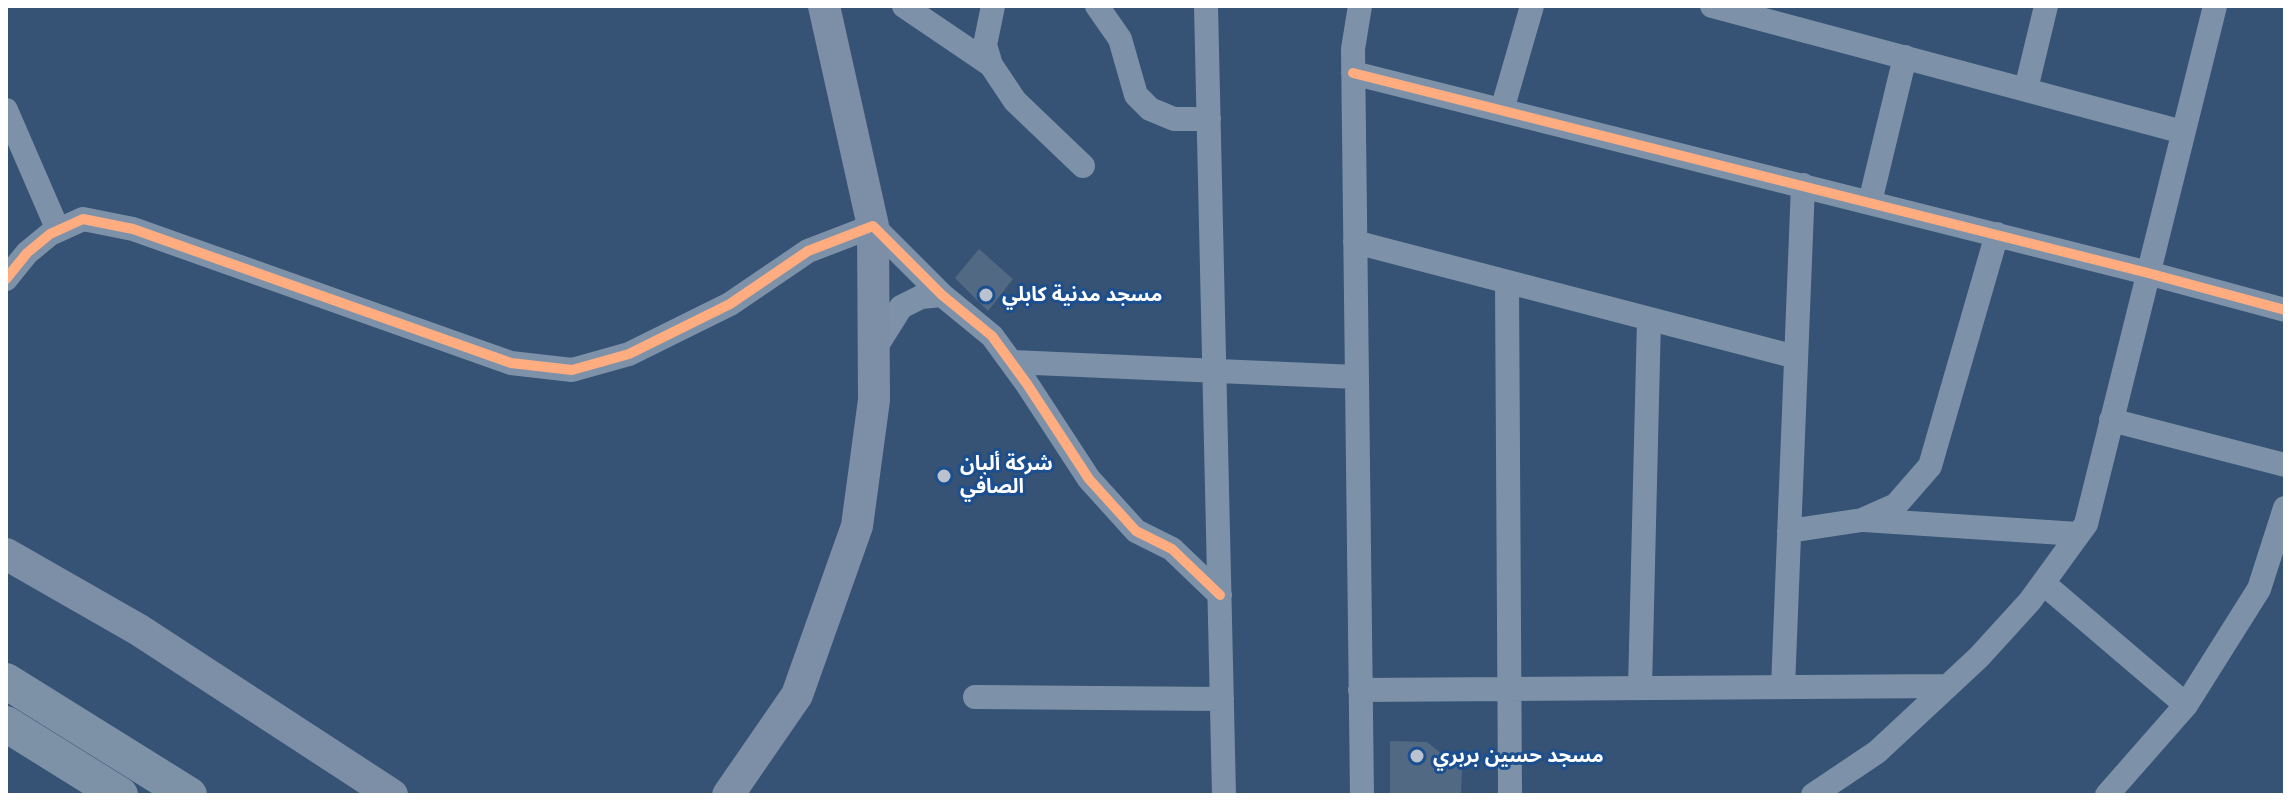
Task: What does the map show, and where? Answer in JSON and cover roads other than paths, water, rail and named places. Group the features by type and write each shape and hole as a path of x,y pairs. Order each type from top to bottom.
{"highway":[{"path":"6,681 189,795"},
{"path":"6,724 120,795"}],"main road":[{"path":"728,795 797,695 857,526 874,400 873,226 824,6"},
{"path":"6,554 139,630 392,795"}],"street":[{"path":"904,6 991,65"},
{"path":"993,6 985,45 991,65 1015,101 1083,166"},
{"path":"1097,6 1120,39 1136,95 1150,109 1174,119 1209,119"},
{"path":"1206,6 1224,795"},
{"path":"1360,6 1353,49 1353,73 1362,795"},
{"path":"1502,110 1532,6"},
{"path":"1712,6 2183,132"},
{"path":"2026,89 2046,6"},
{"path":"1813,795 1877,752 1979,657 2043,583 2086,524 2215,6"},
{"path":"1870,202 1905,57"},
{"path":"1353,73 1997,234 2285,310"},
{"path":"6,110 58,230"},
{"path":"1783,687 1803,185"},
{"path":"6,279 27,253 58,230 83,219 133,229 511,363 572,370 629,354 730,304 808,251 873,226 942,295 992,336 1089,479 1136,531 1172,549 1220,595"},
{"path":"1862,520 1896,505 1930,466 1997,234"},
{"path":"1355,242 1796,357"},
{"path":"1507,282 1510,795"},
{"path":"874,350 901,307 921,297 942,295"},
{"path":"1640,688 1649,319"},
{"path":"1012,362 1356,377"},
{"path":"2111,420 2285,465"},
{"path":"2107,795 2186,705 2259,589 2285,508"},
{"path":"1789,531 1862,520 2078,534"},
{"path":"2043,583 2186,705"},
{"path":"1360,690 1948,686"},
{"path":"975,697 1222,699"}],"place":[{"name":"مسجد مدنية كابلي","path":"986,295"},
{"name":"شركة ألبان الصافي","path":"944,476"},
{"name":"مسجد حسين بربري","path":"1417,756"}]}
